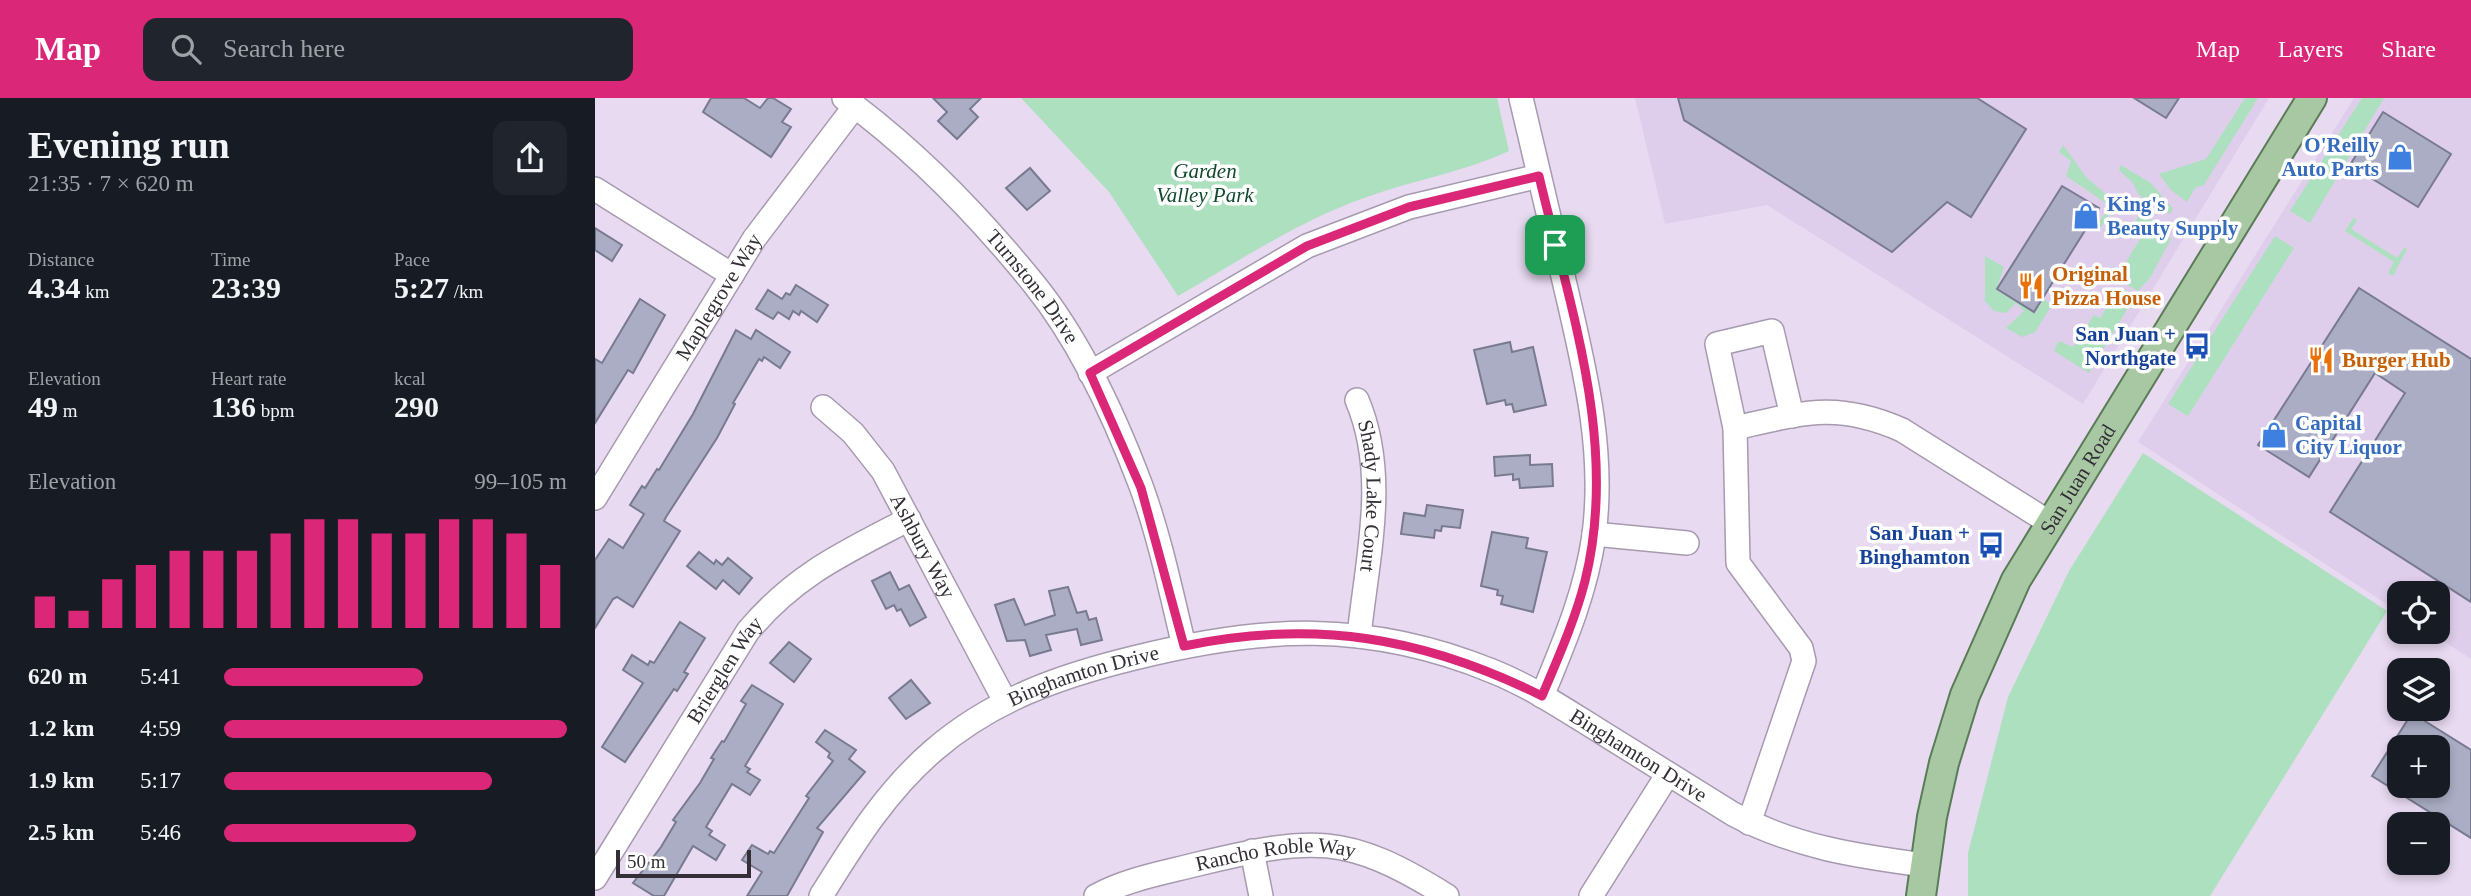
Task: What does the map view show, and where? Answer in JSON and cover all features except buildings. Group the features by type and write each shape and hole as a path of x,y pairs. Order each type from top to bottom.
{"main road":[{"name":"San Juan Road","path":"1921,896 1924,865 1944,763 1965,695 2016,580 2312,98"}],"street":[{"path":"1521,98 1593,411 1598,488 1594,534 1585,580 1572,624 1542,696"},
{"name":"Maplegrove Way","path":"595,498 732,275 850,102"},
{"name":"Turnstone Drive","path":"850,102 935,177 1035,285 1090,373 1141,488 1184,646"},
{"path":"1090,373 1307,246 1409,207 1539,176"},
{"path":"595,189 732,275"},
{"path":"1749,823 1804,661 1801,648 1738,564 1735,428 1717,344 1772,331 1792,416"},
{"name":"Shady Lake Court","path":"1357,400 1369,430 1375,467 1359,636"},
{"name":"Ashbury Way","path":"823,407 864,445 883,471 1005,701"},
{"path":"1735,428 1831,411 1879,420 1902,430 2050,523"},
{"name":"Brierglen Way","path":"595,878 748,631 772,603 821,565 909,519"},
{"path":"1594,534 1687,543"},
{"name":"Binghamton Drive","path":"821,896 862,831 904,778 966,725 1005,701 1070,674 1184,646 1257,634 1308,632 1359,636 1445,654 1493,672 1542,696 1749,823 1814,848 1924,865"},
{"path":"1591,896 1668,774"},
{"name":"Rancho Roble Way","path":"1096,896 1136,879 1252,851 1292,845 1348,848 1400,867 1447,896"},
{"path":"1252,851 1261,896"}],"shaded area":[{"path":"1635,98 2269,98 2083,404 1767,205 1665,224"},
{"path":"2354,98 2471,98 2471,659 2448,644 2450,581 2387,581 2387,604 2138,442"}],"green space":[{"name":"Garden Valley Park","path":"1021,98 1497,98 1509,151 1474,165 1342,206 1270,242 1178,296 1109,192"},
{"path":"2245,98 2258,98 2204,185 2195,188 2187,202 2171,190 2159,174 2206,159"},
{"path":"2362,98 2384,98 2310,223 2290,211"},
{"path":"2063,145 2086,177 2113,200 2114,207 2099,230 2095,228 2110,206 2066,176 2071,161 2059,152"},
{"path":"2121,165 2151,183 2173,209 2170,214 2139,195 2132,182 2119,170"},
{"path":"2139,216 2146,217 2169,232 2167,236 2171,239 2150,278 2138,291 2116,279 2143,234 2132,226"},
{"path":"2354,217 2357,221 2351,229 2397,258 2404,248 2407,249 2393,276 2388,273 2394,262 2345,231"},
{"path":"2275,236 2294,248 2188,416 2168,404"},
{"path":"1985,256 2004,267 1996,290 2035,313 2044,299 2052,305 2035,332 2022,337 2006,328 2024,311 2016,303 2006,313 1994,311 1985,301"},
{"path":"2120,287 2135,296 2089,373 2054,350 2059,341 2073,347 2094,315 2100,318"},
{"path":"2143,453 2387,611 2210,896 1968,896 1968,853 2008,697 2069,571"}],"place":[{"name":"O'Reilly Auto Parts","path":"2400,157"},
{"name":"King's Beauty Supply","path":"2086,216"},
{"name":"Original Pizza House","path":"2031,286"},
{"name":"San Juan + Northgate","path":"2197,346"},
{"name":"Burger Hub","path":"2321,360"},
{"name":"Capital City Liquor","path":"2274,435"},
{"name":"San Juan + Binghamton","path":"1991,545"}],"route":[{"path":"1539,176 1555,245 1593,411 1598,488 1594,534 1585,580 1572,624 1542,696 1493,672 1445,654 1395,641 1308,632 1257,634 1184,646 1159,543 1141,488 1120,434 1090,373 1307,246 1409,207 1539,176"}]}
